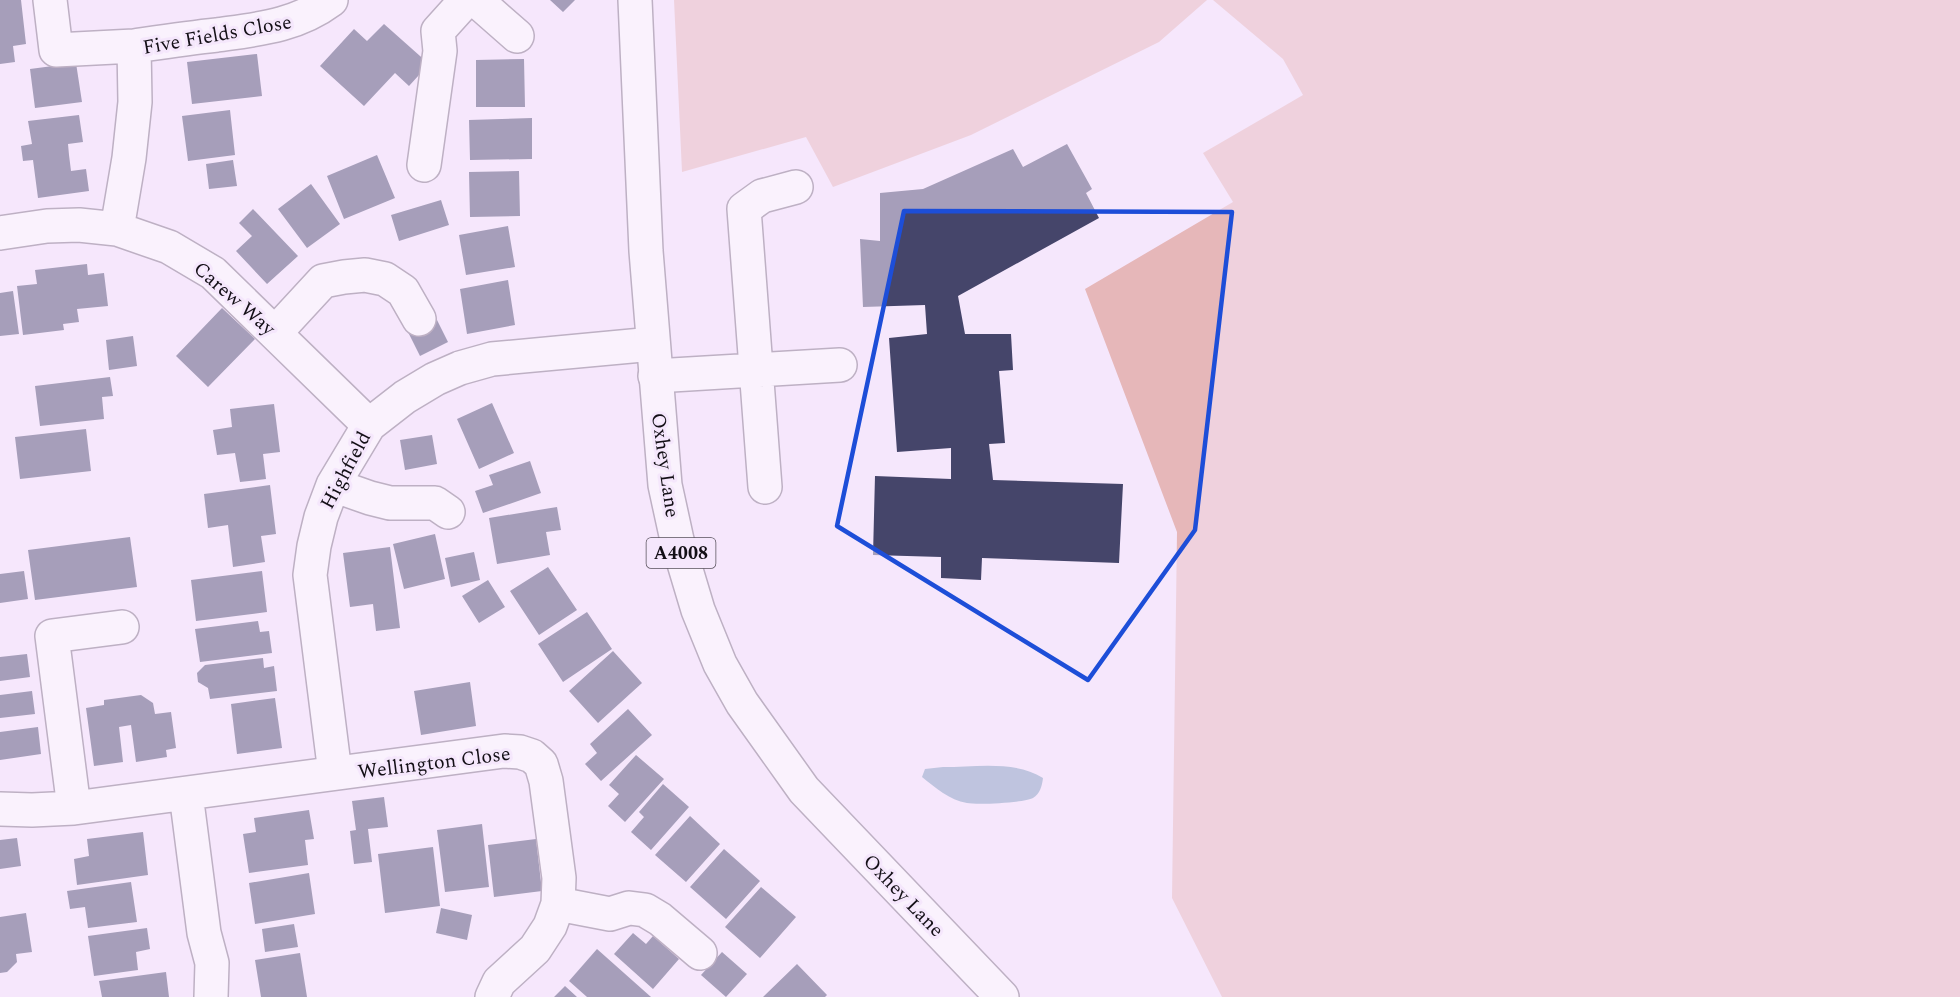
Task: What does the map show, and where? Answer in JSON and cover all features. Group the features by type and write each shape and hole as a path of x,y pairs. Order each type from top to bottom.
{"street":[{"path":"50,0 56,50 134,46"},
{"name":"Five Fields Close","path":"117,229 129,158 135,102 134,46 273,28 320,9 331,0"},
{"path":"424,165 440,51 438,31 466,0"},
{"path":"476,0 517,36"},
{"name":"Oxhey Lane","path":"635,0 646,251 665,485 677,540 698,610 720,664 742,703 804,790 1002,997"},
{"path":"765,487 744,209 762,196 796,187"},
{"name":"Carew Way","path":"0,233 47,226 79,225 117,229 169,247 213,273 369,425"},
{"path":"275,333 323,281 365,275 385,279 403,291 419,319"},
{"name":"Highfield","path":"335,773 310,575 321,517 333,485 369,425 405,397 460,368 492,359 653,344"},
{"path":"655,376 840,364"},
{"path":"333,485 390,503 435,503 448,512"},
{"path":"74,808 52,636 122,627"},
{"name":"Wellington Close","path":"335,773 504,751 520,752 532,756 541,764 546,781 559,878 558,904 550,926 535,949 495,989"},
{"path":"0,809 74,808 335,773"},
{"path":"186,794 204,933 212,963 211,997"},
{"path":"558,904 610,914 629,908 645,910 660,919 700,953"}],"highlighted area":[{"path":"904,211 1232,212 1195,530 1088,680 837,526"}],"shaded area":[{"path":"674,0 1207,0 1159,42 971,135 833,187 806,137 682,172"},
{"path":"1213,0 1960,0 1960,997 1222,997 1172,898 1177,532 1085,289 1233,202 1203,153 1303,95 1283,59"}],"water":[{"path":"1007,767 1032,772 1043,778 1039,792 1028,800 967,803 949,796 922,777 925,769"}],"building":[{"path":"0,0 21,0 26,44 13,46 15,62 0,64"},
{"path":"550,0 575,0 563,12"},
{"path":"384,24 429,64 409,86 395,73 364,106 320,66 354,29 367,41"},
{"path":"257,54 262,96 192,104 187,62"},
{"path":"524,59 525,107 476,107 476,60"},
{"path":"76,63 82,102 35,108 30,69"},
{"path":"230,110 235,155 188,161 182,116"},
{"path":"79,115 83,142 68,144 71,171 86,169 89,191 38,198 33,160 23,161 21,146 32,144 28,121"},
{"path":"532,118 532,159 470,160 469,120"},
{"path":"1067,144 1092,189 1086,193 1099,218 958,296 965,334 1011,334 1013,370 999,371 1005,443 989,444 993,480 1123,484 1119,563 982,558 981,580 941,578 941,557 873,555 875,476 951,479 951,448 897,452 889,338 927,334 925,305 863,307 860,239 880,241 880,193 923,189 1013,149 1023,167"},
{"path":"377,155 395,198 344,219 327,176"},
{"path":"233,160 237,186 209,189 206,164"},
{"path":"519,171 520,216 470,217 469,172"},
{"path":"311,184 340,224 307,248 278,209"},
{"path":"441,200 449,225 399,241 391,215"},
{"path":"253,209 298,256 267,284 236,251 252,236 239,223"},
{"path":"508,226 515,267 466,275 459,235"},
{"path":"87,264 88,275 104,273 108,306 77,309 79,322 63,324 64,330 23,335 17,286 37,284 35,270"},
{"path":"508,280 515,325 467,334 460,289"},
{"path":"13,291 19,334 0,336 0,293"},
{"path":"222,308 255,339 208,387 176,356"},
{"path":"435,316 448,342 420,356 407,330"},
{"path":"133,336 137,366 109,370 106,340"},
{"path":"110,377 113,396 102,397 104,419 40,426 35,386"},
{"path":"492,403 514,453 479,469 457,419"},
{"path":"274,404 280,452 263,454 266,479 240,482 235,453 217,455 213,430 232,427 230,409"},
{"path":"86,429 91,471 20,479 15,437"},
{"path":"432,435 437,464 405,470 400,440"},
{"path":"530,461 541,493 483,513 475,491 493,485 489,475"},
{"path":"270,485 276,534 261,536 265,562 233,567 228,525 208,528 204,494"},
{"path":"557,507 561,530 546,532 550,555 497,564 489,518"},
{"path":"435,534 445,579 404,589 393,544"},
{"path":"130,537 137,587 35,600 28,550"},
{"path":"390,547 400,628 376,631 373,604 350,607 343,553"},
{"path":"474,552 480,580 451,587 445,558"},
{"path":"548,567 577,610 539,635 510,591"},
{"path":"24,571 28,599 0,603 0,574"},
{"path":"262,571 267,612 196,621 191,580"},
{"path":"488,580 505,607 479,623 462,596"},
{"path":"587,612 612,649 563,682 538,644"},
{"path":"258,621 260,632 269,631 272,653 200,662 195,629"},
{"path":"613,651 642,683 598,723 569,691"},
{"path":"27,654 30,677 0,681 0,657"},
{"path":"263,658 264,668 274,666 277,691 210,699 208,688 198,682 197,673 205,665"},
{"path":"470,682 476,726 421,735 414,691"},
{"path":"32,691 35,714 0,718 0,695"},
{"path":"141,695 153,703 155,714 171,712 176,748 166,750 167,757 136,762 131,725 119,727 123,762 94,766 86,708 104,705 104,700"},
{"path":"275,698 282,748 237,754 231,704"},
{"path":"628,709 652,735 601,781 585,764 597,753 590,744"},
{"path":"38,727 41,754 0,760 0,732"},
{"path":"636,755 664,779 625,822 608,806 619,794 609,785"},
{"path":"663,784 689,807 651,850 631,832 644,817 639,812"},
{"path":"384,797 388,827 368,829 372,862 354,864 350,831 356,830 352,801"},
{"path":"309,810 314,839 305,840 308,865 249,873 243,834 256,832 254,818"},
{"path":"690,816 720,844 686,882 655,855"},
{"path":"482,824 489,887 445,892 437,830"},
{"path":"143,832 148,875 77,885 74,859 89,856 87,839"},
{"path":"17,838 21,866 0,869 0,840"},
{"path":"536,839 542,891 494,897 488,845"},
{"path":"433,847 440,906 385,913 378,854"},
{"path":"724,849 760,881 726,919 690,887"},
{"path":"309,873 315,914 255,924 249,883"},
{"path":"131,882 137,922 88,928 85,907 70,909 67,891"},
{"path":"761,887 796,917 760,958 725,927"},
{"path":"441,908 472,915 467,940 436,933"},
{"path":"26,913 32,952 16,954 17,962 7,972 0,973 0,917"},
{"path":"294,924 298,947 265,952 262,929"},
{"path":"147,928 150,949 136,952 138,970 94,976 88,936"},
{"path":"633,933 646,944 653,936 679,959 653,989 614,954"},
{"path":"597,949 651,997 587,997 569,981"},
{"path":"722,952 747,974 726,997 701,975"},
{"path":"300,953 307,997 261,997 255,960"},
{"path":"797,964 827,995 825,997 763,997"},
{"path":"166,972 169,997 102,997 99,981"},
{"path":"565,986 577,997 554,997"}]}
